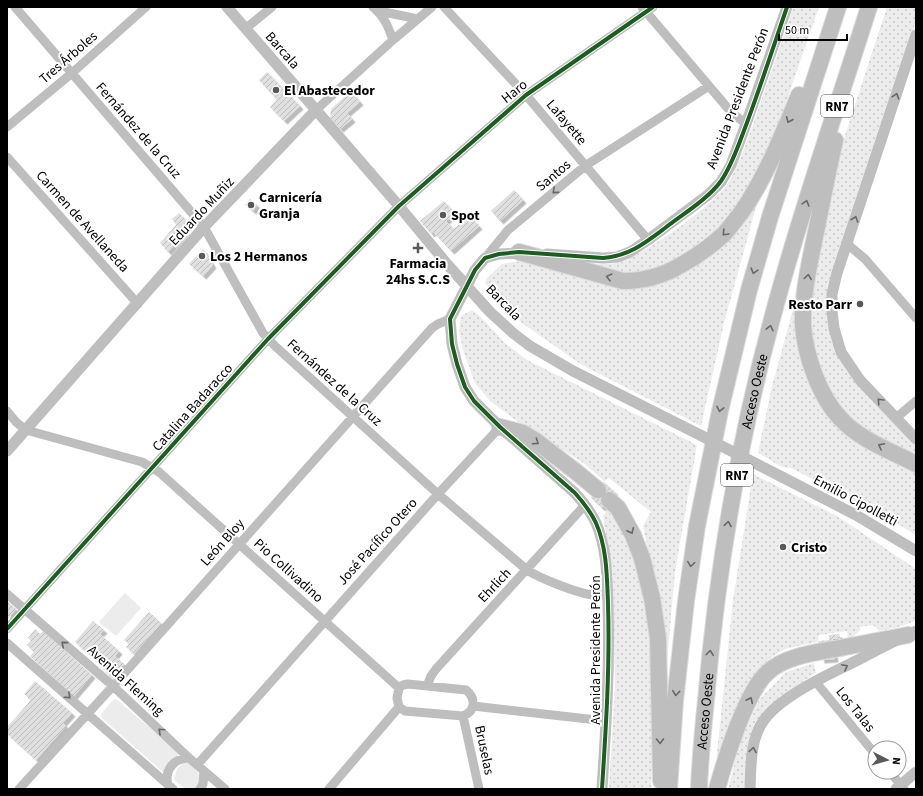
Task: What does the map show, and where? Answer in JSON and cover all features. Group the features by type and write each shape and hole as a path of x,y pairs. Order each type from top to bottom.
{"highway":[{"path":"519,252 617,279 636,281 658,277 706,249 724,234 754,194 776,149 837,7"},
{"name":"RN7","path":"669,789 675,701 687,593 697,526 720,411 749,290 770,217 837,7"},
{"name":"Acceso Oeste","path":"699,789 709,660 718,589 732,501 749,414 774,312 816,168 869,7"},
{"path":"857,45 810,259 803,325 809,354 829,405 841,420 854,431 916,464"},
{"path":"500,426 523,433 536,441 575,471 618,508 633,535 642,558 652,598 658,638 661,789"},
{"path":"718,789 722,773 744,712 755,689 768,672 778,664 789,660 912,633"}],"street":[{"name":"Fernández de la Cruz","path":"15,7 204,227 263,333 268,339 438,494 527,570 536,576 590,595 608,595"},
{"name":"Tres Árboles","path":"7,128 146,7"},
{"name":"Barcala","path":"227,7 400,206 447,264 490,312 513,333 530,346 573,371 782,477"},
{"path":"245,29 272,7"},
{"name":"Eduardo Muñiz","path":"7,451 138,304 204,227 316,110 392,40 432,7"},
{"name":"Lafayette","path":"444,7 526,95 648,240"},
{"name":"Avenida Presidente Perón","path":"485,258 493,255 519,252 603,258 616,257 630,252 648,240 708,195 721,182 731,165 787,7"},
{"path":"376,9 418,19"},
{"path":"376,9 386,20 392,40"},
{"path":"647,9 731,112 746,124"},
{"name":"Haro","path":"400,206 526,95 647,9"},
{"path":"916,35 846,243 832,294 834,328 841,352 860,380 916,439"},
{"name":"Santos","path":"485,258 508,230 585,166 709,86"},
{"name":"Carmen de Avellaneda","path":"7,157 138,304"},
{"name":"Catalina Badaracco","path":"7,629 268,339 400,206"},
{"path":"846,243 865,259 916,318"},
{"path":"450,320 475,270 485,258"},
{"name":"Avenida Presidente Perón","path":"450,320 452,344 457,364 465,387 474,401 575,493 596,522 602,540 608,595 609,666 602,789"},
{"name":"León Bloy","path":"19,789 354,417 432,328 438,324 450,320"},
{"path":"896,418 916,401"},
{"name":"Pio Collivadino","path":"7,411 16,422 26,430 142,462 152,467 239,543 399,688"},
{"name":"José Pacífico Otero","path":"200,789 203,784 200,768 325,621 500,426"},
{"name":"Emilio Cipolletti","path":"782,477 856,515 916,551"},
{"name":"Ehrlich","path":"427,686 436,669 585,505"},
{"name":"Avenida Fleming","path":"7,594 113,686 189,758 225,789"},
{"path":"750,789 753,748 757,733 762,724 775,709 815,681 912,633"},
{"path":"7,643 170,787"},
{"name":"Los Talas","path":"815,681 867,744"},
{"path":"408,684 427,686 466,690 471,694 473,706 468,714 463,716 404,711 399,707 399,688 403,685 408,684"},
{"path":"473,706 606,721"},
{"path":"330,789 399,707"},
{"name":"Bruselas","path":"463,716 479,789"},
{"path":"170,787 167,776 169,769 178,760 189,758"},
{"path":"900,788 916,772"}],"shaded area":[{"path":"793,7 819,7 771,146 745,194 727,220 710,238 672,263 634,275 614,273 571,261 607,264 619,262 630,257 662,239 679,227 711,202 723,190 739,162"},
{"path":"887,7 916,7 916,21 864,178 829,291 845,366 916,445 916,455 867,431 841,412 827,389 810,324 812,294 824,220 837,160"},
{"path":"758,200 724,323 701,426 582,365 522,323 485,283 487,278 502,264 528,260 652,284"},
{"path":"808,255 802,317 825,402 916,468 916,535 888,518 791,468 782,467 758,453 772,386"},
{"path":"472,310 480,316 505,343 527,360 697,445 675,572 666,672 659,603 643,526 651,512 609,478 604,481 585,464 517,421 490,401 475,383 463,350 459,331 461,316"},
{"path":"753,474 837,516 916,569 916,621 880,631 873,625 860,627 860,631 851,638 848,638 847,631 819,635 817,642 785,649 770,658 755,674 721,768 717,770 717,753 733,600"},
{"path":"607,510 624,529 648,603 655,690 651,789 609,789 615,687 613,576 603,516"},
{"path":"125,593 141,608 116,636 99,622"},
{"path":"814,663 816,673 780,696 758,721 745,789 728,789 740,742 759,700 786,672"},
{"path":"114,699 180,753 171,762 164,773 102,718 101,714"},
{"path":"183,763 189,763 199,774 200,780 196,789 184,787 174,779 177,769"}],"building":[{"name":"El Abastecedor","path":"267,72 300,106 284,121 270,107 277,100 259,80"},
{"path":"351,91 360,102 347,113 352,119 340,129 330,118 331,109"},
{"path":"514,190 523,200 500,221 491,211"},
{"name":"Carnicería Granja","path":"250,199 257,205 253,211 245,205"},
{"path":"444,201 455,213 446,221 454,229 469,215 479,226 451,251 433,232 431,234 420,221"},
{"path":"179,213 186,220 187,226 185,232 168,252 160,243 176,225 172,219"},
{"name":"Los 2 Hermanos","path":"203,249 213,265 203,276 189,264"},
{"path":"604,482 615,492 602,508 591,498"},
{"path":"7,601 16,609 7,620"},
{"path":"149,612 161,623 134,654 126,647 129,644 124,640"},
{"path":"93,621 104,630 100,634 119,651 115,656 124,664 117,672 114,669 109,675 102,668 103,667 75,642"},
{"path":"35,629 40,634 43,631 92,675 74,696 30,656 34,652 27,645 31,641 28,638"},
{"path":"839,634 840,638 832,639 835,659 821,660 818,641 829,640 829,635"},
{"path":"35,681 72,713 63,723 66,726 36,760 7,734 7,727 31,700 24,694"}],"cycle path":[{"path":"7,629 268,339 399,206 526,95 653,7"},
{"path":"602,789 607,696 608,627 606,563 600,533 592,515 575,493 500,427 474,401 465,387 457,364 452,344 450,319 475,270 485,258 499,254 519,252 603,258 621,255 651,239 716,188 734,155 756,98 787,7"}],"place":[{"name":"El Abastecedor","path":"276,90"},
{"name":"Carnicería Granja","path":"251,205"},
{"name":"Spot","path":"443,215"},
{"name":"Farmacia 24hs S.C.S","path":"418,248"},
{"name":"Los 2 Hermanos","path":"202,256"},
{"name":"Resto Parr","path":"860,304"},
{"name":"Cristo","path":"783,547"}]}
